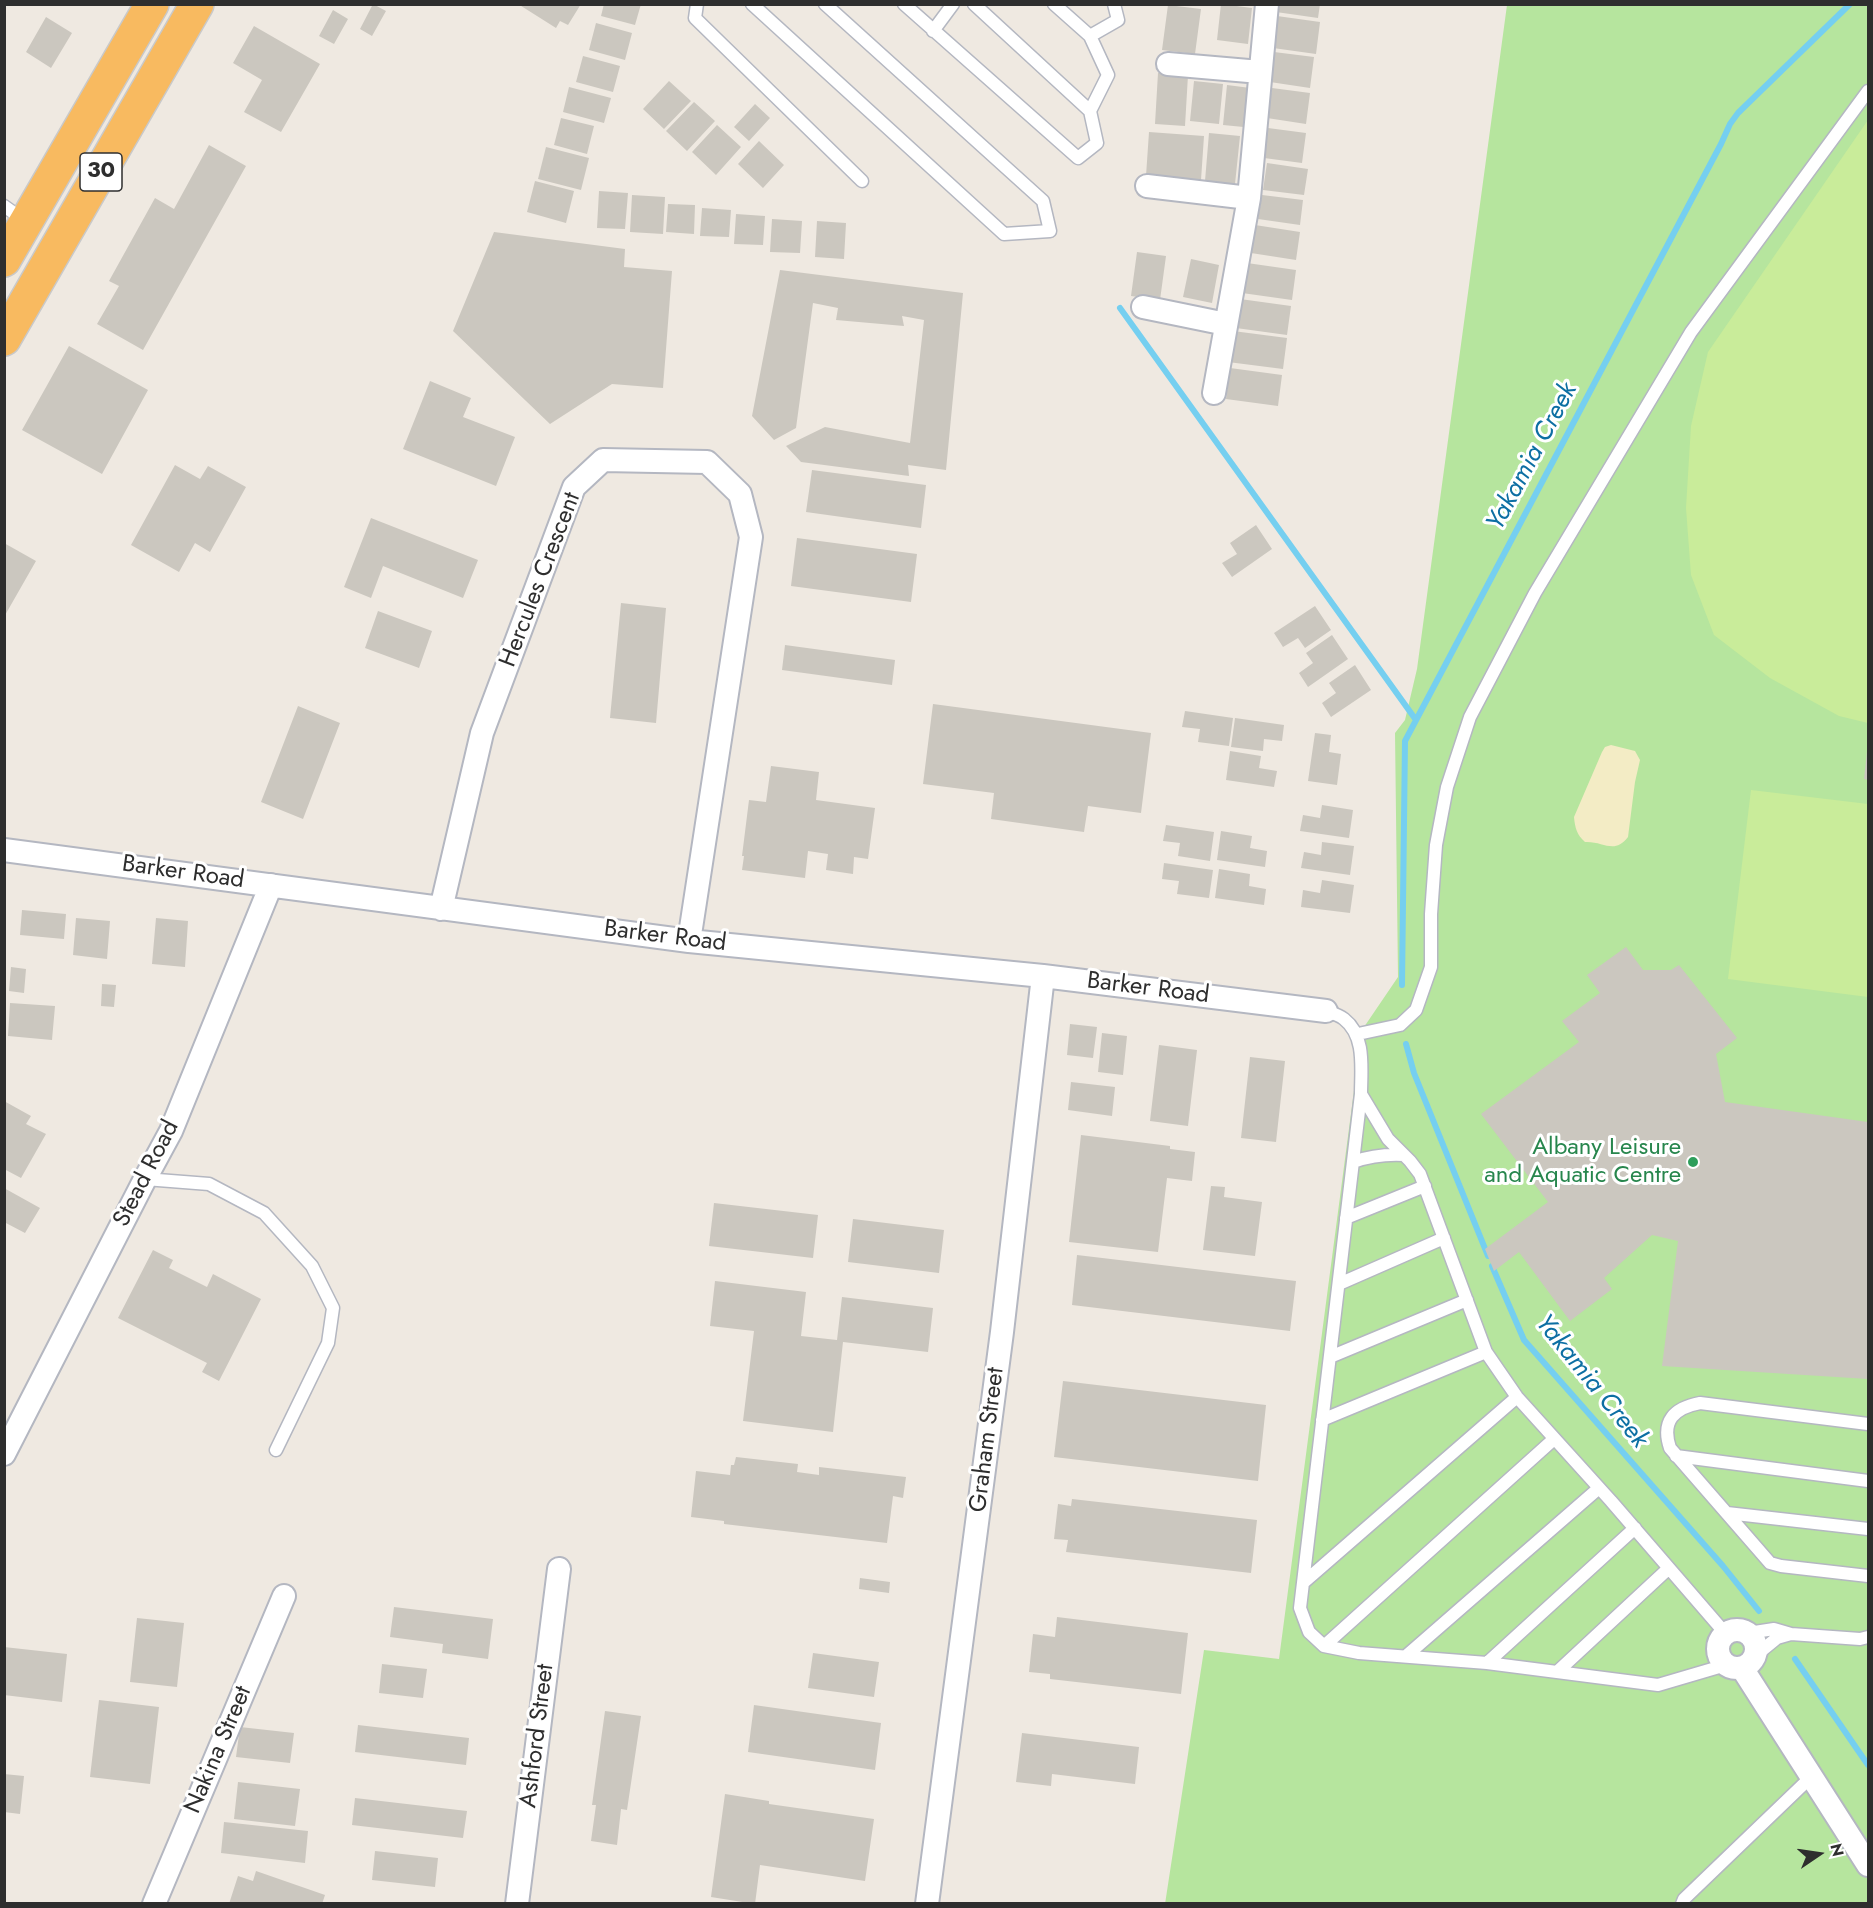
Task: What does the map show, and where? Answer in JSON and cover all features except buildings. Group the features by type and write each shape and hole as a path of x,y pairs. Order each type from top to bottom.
{"highway":[{"name":"30","path":"4,260 16,214 153,4"},
{"name":"30","path":"4,339 197,4"}],"street":[{"path":"1214,393 1249,198 1267,4"},
{"path":"1168,64 1260,72"},
{"path":"1147,186 1249,198"},
{"path":"1143,307 1226,324"},
{"name":"Hercules Crescent","path":"441,909 482,734 574,487 603,459 707,462 740,494 751,537 689,941"},
{"name":"Barker Road","path":"4,850 689,941 1044,976 1326,1011"},
{"name":"Stead Road","path":"4,1454 171,1131 271,885"},
{"name":"Graham Street","path":"927,1904 1002,1332 1044,976"},
{"name":"Ashford Street","path":"517,1904 559,1569"},
{"name":"Nakina Street","path":"154,1904 284,1596"},
{"path":"1741,1663 1756,1643 1748,1633 1737,1630 1725,1633 1718,1643 1718,1655 1741,1663 1811,1777 1869,1865"}],"lane":[{"path":"697,4 695,18 862,181"},
{"path":"752,4 1004,234 1050,231 1043,201 825,4"},
{"path":"904,4 1078,158 1097,143 1090,111 974,4"},
{"path":"933,30 952,4"},
{"path":"1054,4 1090,36 1108,75 1090,111"},
{"path":"1090,36 1118,20 1114,4"},
{"path":"1358,1034 1400,1024 1416,1010 1431,967 1431,914 1436,845 1447,787 1470,717 1524,612 1691,332 1869,91"},
{"path":"1326,1011 1343,1019 1358,1034 1361,1094 1300,1608 1309,1632 1324,1646 1359,1653 1487,1663 1658,1685 1741,1663 1777,1638 1791,1634"},
{"path":"1361,1094 1388,1139 1420,1174 1486,1352 1516,1397 1635,1528 1725,1633"},
{"path":"1353,1162 1369,1156 1404,1155"},
{"path":"145,1179 209,1184 264,1213 312,1266 333,1308 328,1343 276,1450"},
{"path":"1346,1218 1425,1186"},
{"path":"1339,1284 1444,1238"},
{"path":"1330,1357 1467,1300"},
{"path":"1322,1420 1486,1352"},
{"path":"1303,1583 1516,1397"},
{"path":"1869,1424 1700,1403 1685,1406 1671,1416 1667,1428 1670,1448 1676,1456 1770,1563 1869,1576"},
{"path":"1324,1646 1554,1439"},
{"path":"1676,1456 1869,1481"},
{"path":"1406,1656 1599,1488"},
{"path":"1727,1513 1869,1529"},
{"path":"1487,1663 1635,1528"},
{"path":"1557,1672 1670,1568"},
{"path":"1748,1633 1774,1629 1791,1634 1860,1639 1869,1637"},
{"path":"1682,1904 1684,1899 1811,1777"}],"green space":[{"path":"1507,5 1868,5 1868,1903 1165,1904 1204,1650 1279,1659 1362,1030 1398,977 1395,733 1405,720 1417,669"},
{"path":"1868,120 1868,723 1839,716 1770,678 1714,635 1691,575 1686,508 1691,426 1708,352"},
{"path":"1751,790 1868,804 1868,997 1728,979"}],"sand":[{"path":"1611,745 1635,751 1640,760 1628,837 1618,845 1608,846 1585,842 1577,831 1574,817 1602,752 1605,747"}],"waterway":[{"name":"Yakamia Creek","path":"1402,985 1405,741 1730,124 1738,113 1850,4"},
{"path":"1120,308 1416,720"},
{"name":"Yakamia Creek","path":"1406,1044 1414,1073 1488,1256"},
{"name":"Yakamia Creek","path":"1492,1266 1524,1340 1723,1566 1759,1611"},
{"name":"Yakamia Creek","path":"1795,1659 1868,1765"}],"place":[{"name":"Albany Leisure and Aquatic Centre","path":"1693,1162"}]}
